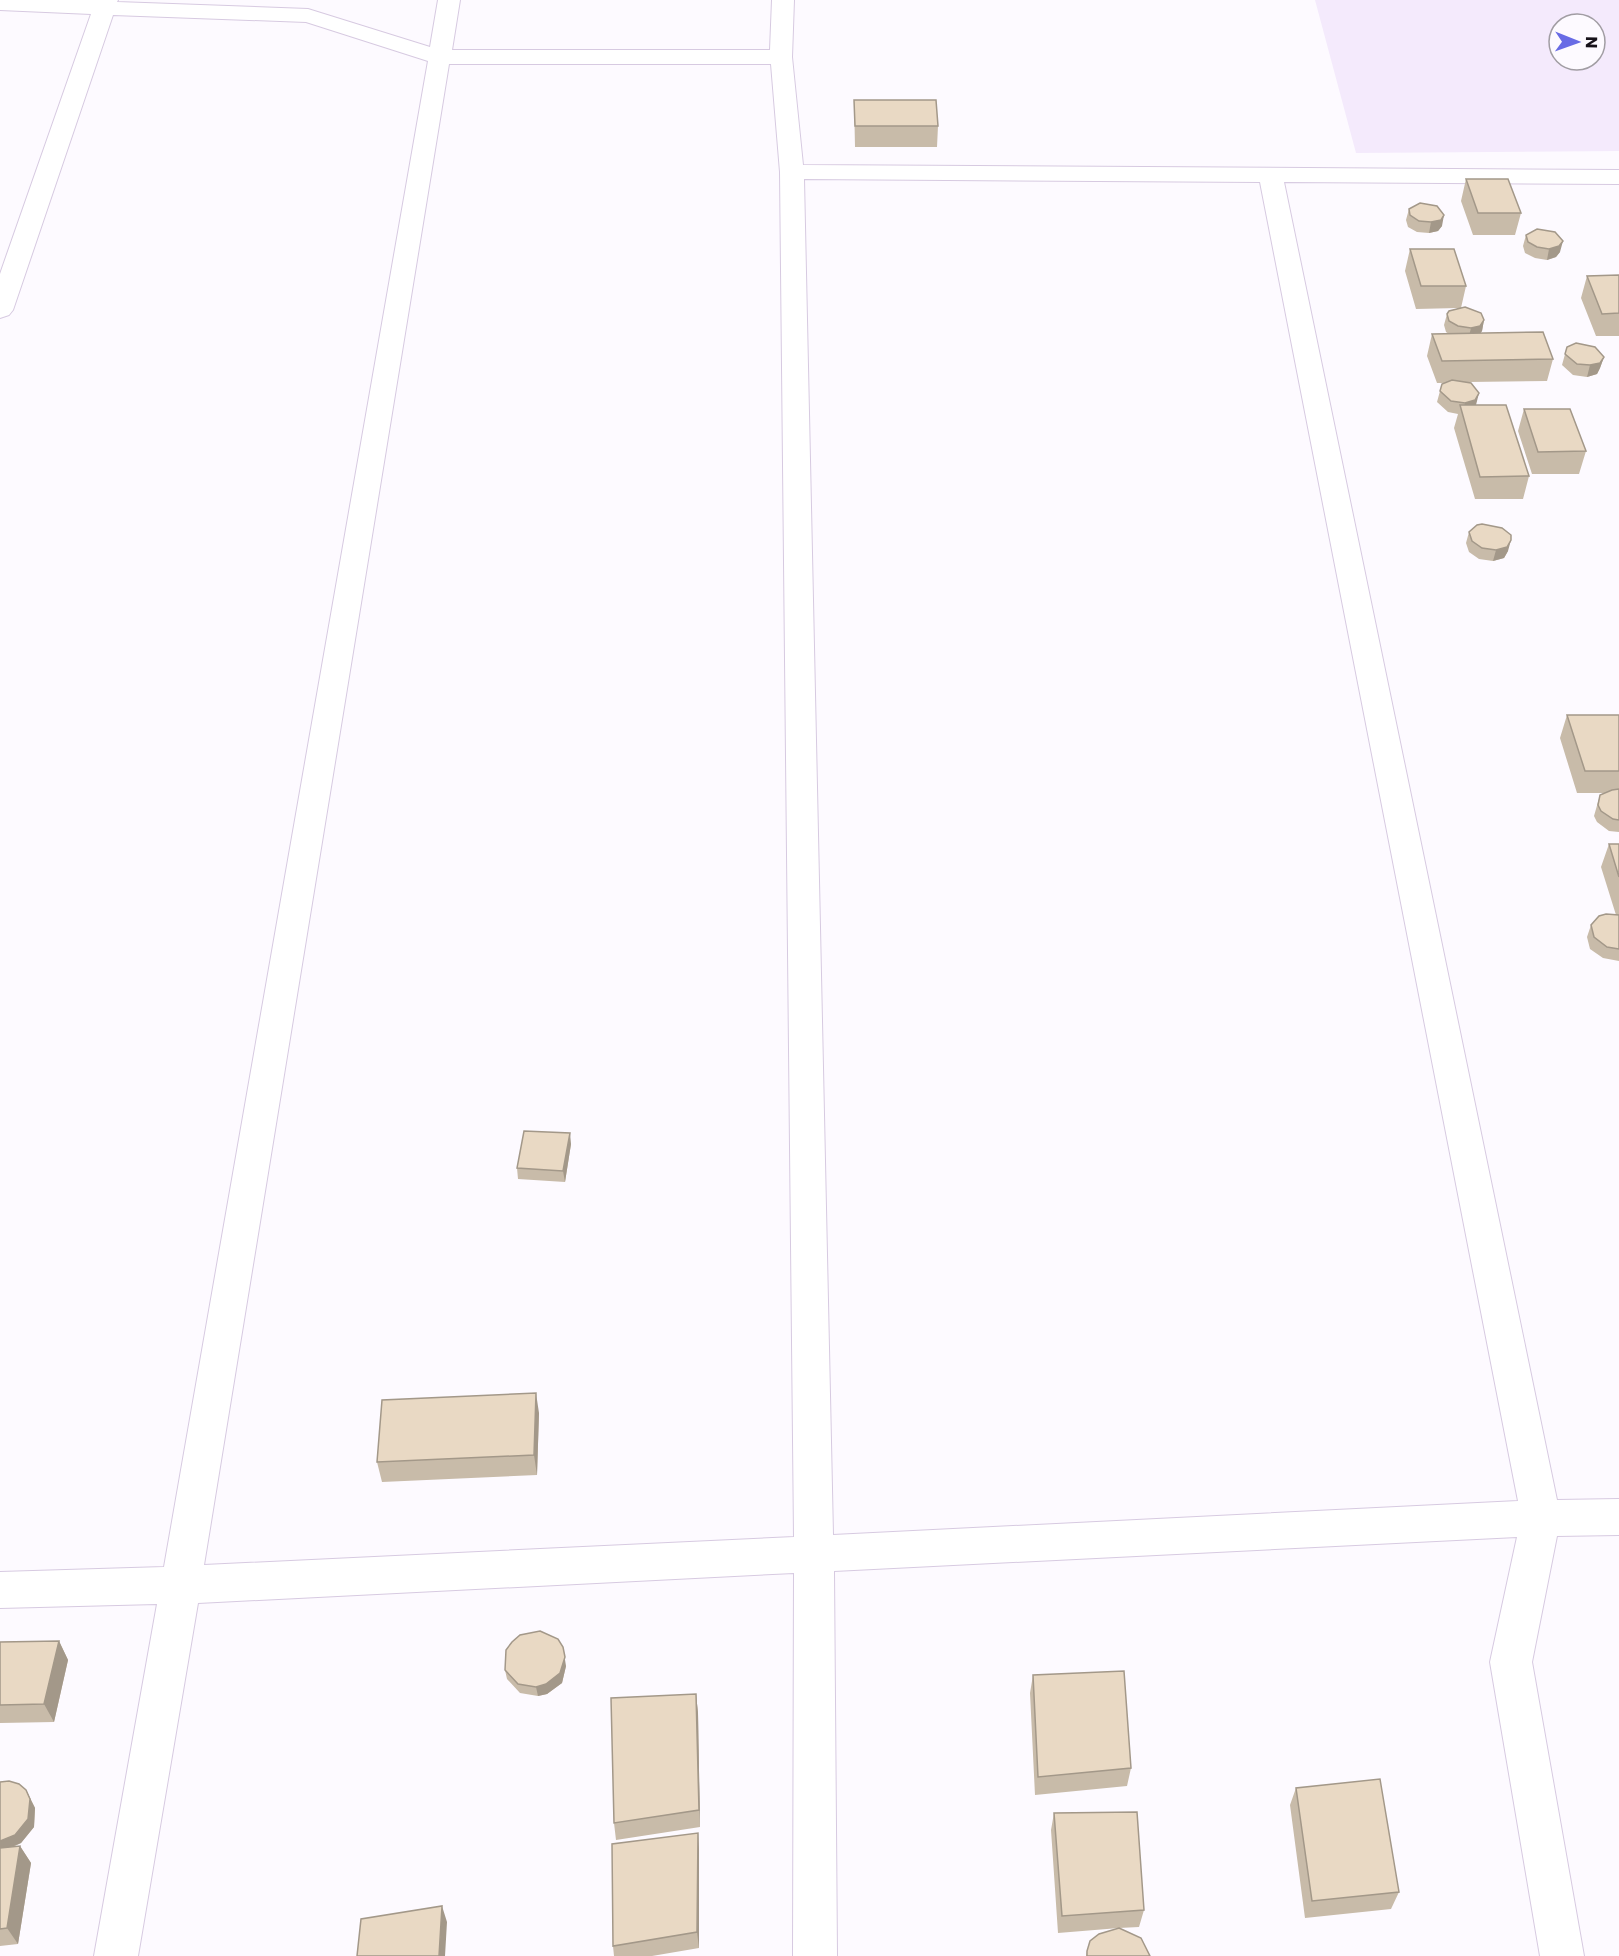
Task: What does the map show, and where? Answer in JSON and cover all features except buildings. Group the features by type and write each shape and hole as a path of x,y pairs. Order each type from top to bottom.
{"street":[{"path":"116,1956 181,1585 448,0"},
{"path":"783,0 782,57 792,172 814,1554 815,1956"},
{"path":"0,310 106,3"},
{"path":"0,4 106,3 308,16 439,57 782,57"},
{"path":"792,172 1619,177"},
{"path":"1271,176 1541,1518 1510,1662 1562,1956"},
{"path":"0,1590 181,1585 1541,1518 1619,1517"}],"shaded area":[{"path":"1315,0 1619,0 1619,151 1356,153"}]}
